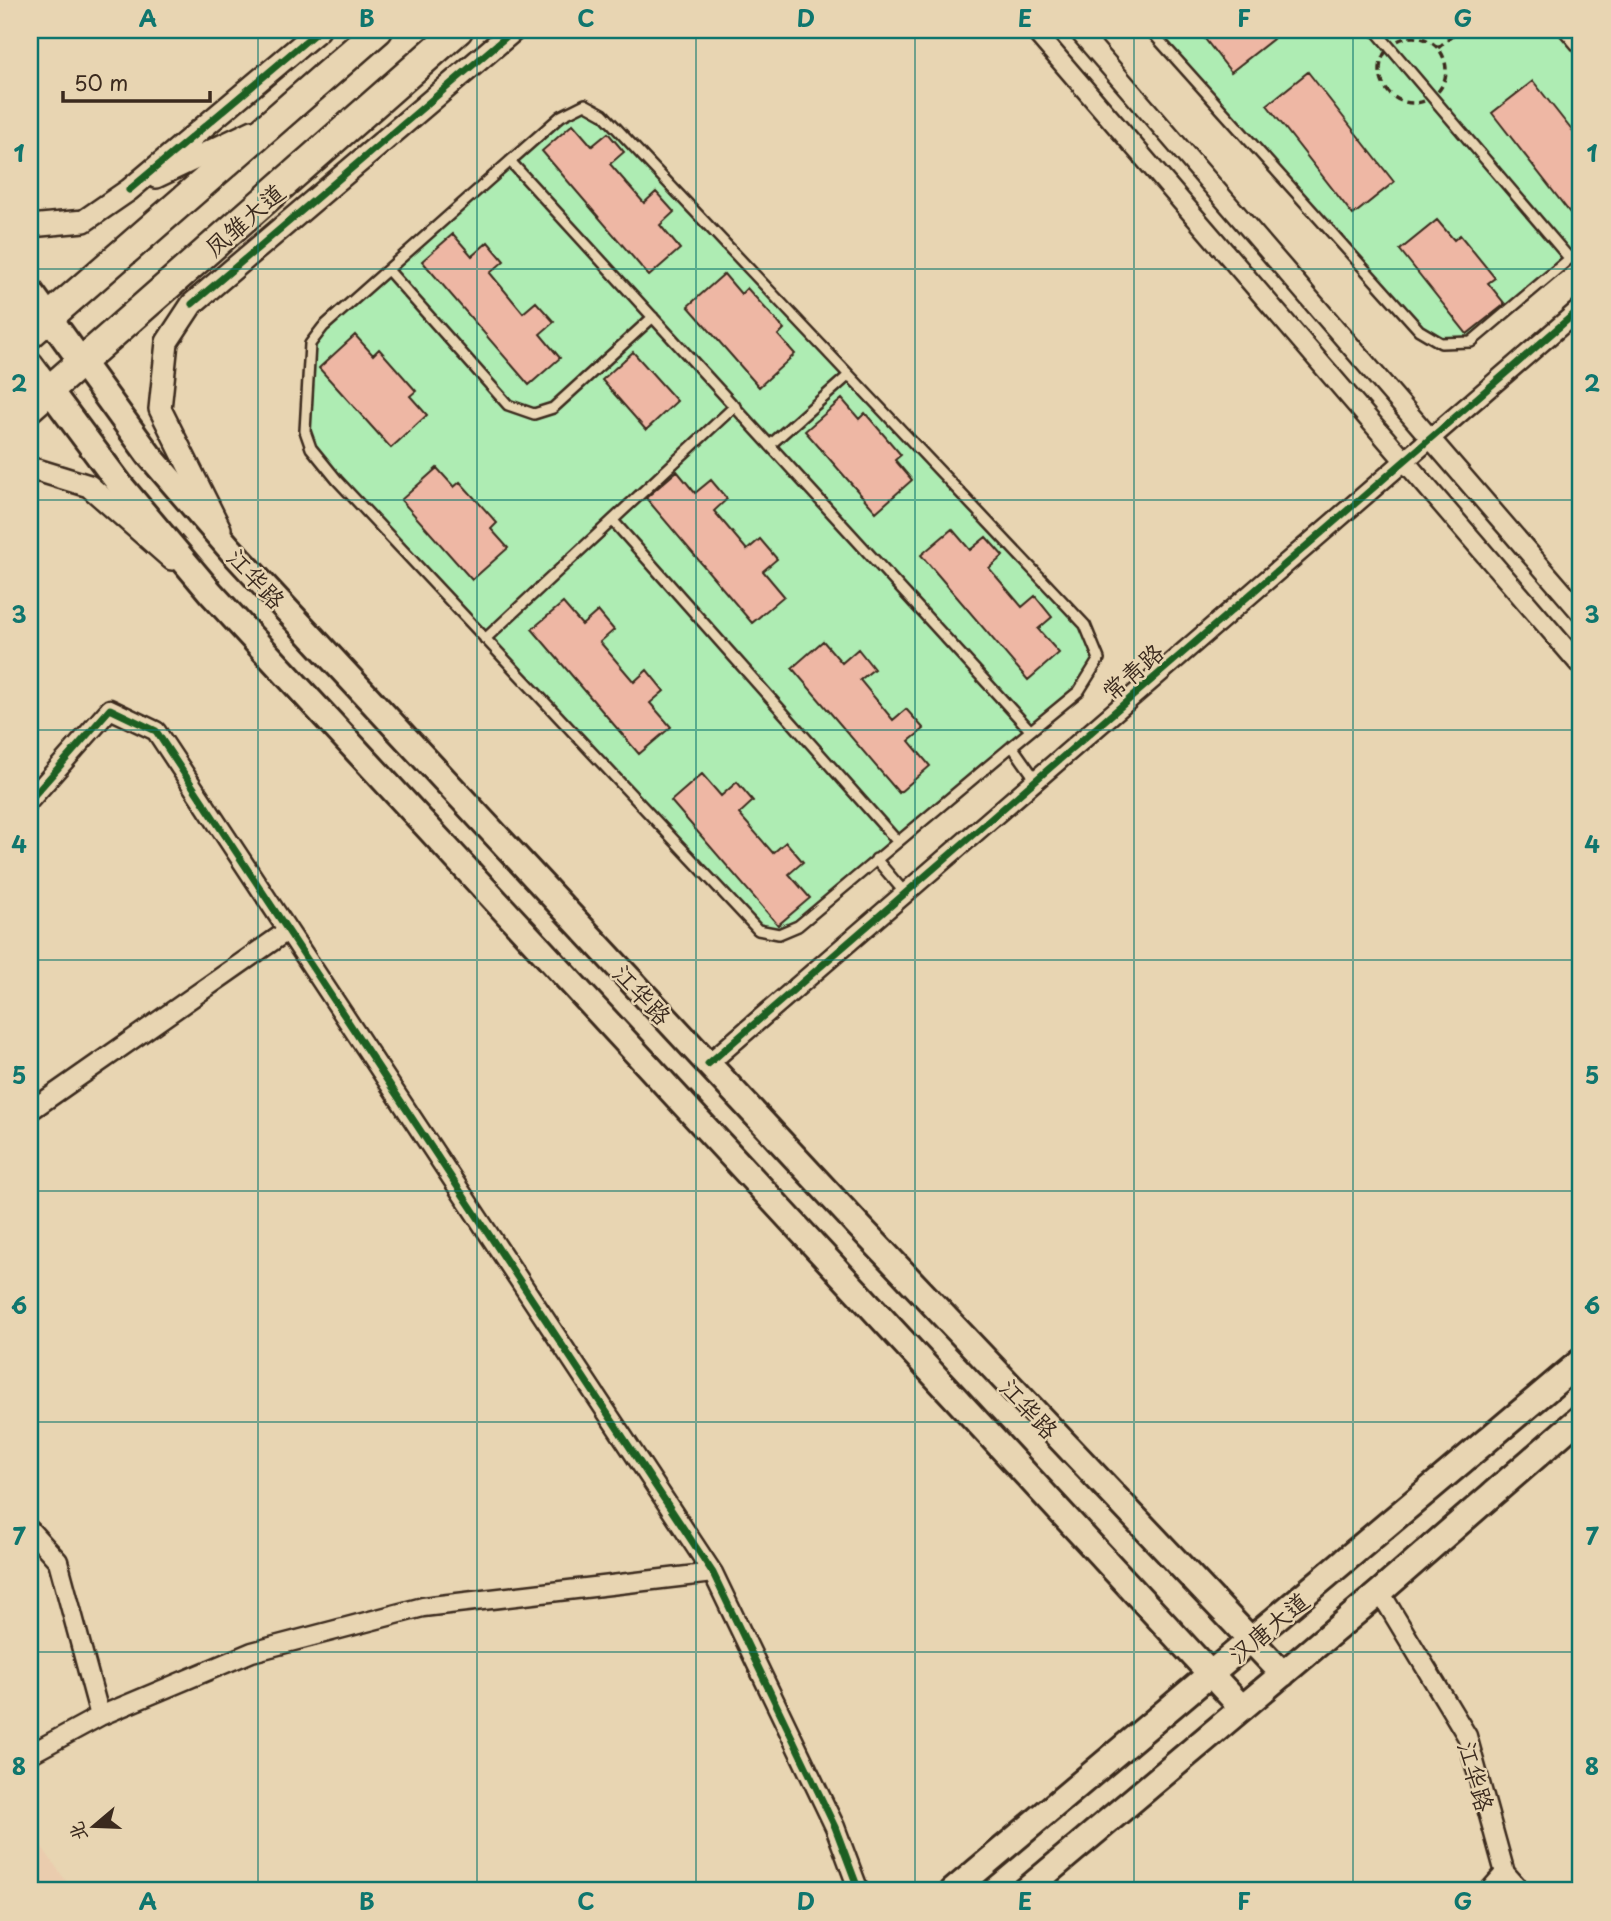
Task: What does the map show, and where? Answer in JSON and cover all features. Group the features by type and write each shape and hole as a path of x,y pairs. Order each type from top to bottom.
{"main road":[{"path":"39,326 378,30"},
{"name":"凤雏大道","path":"39,398 458,30"},
{"name":"江华路","path":"30,291 39,326 80,362 149,455 231,550 708,1064 1283,1674"},
{"name":"江华路","path":"30,364 39,398 121,486 211,593 1242,1709"},
{"name":"汉唐大道","path":"953,1891 1581,1361"},
{"name":"汉唐大道","path":"1025,1891 1380,1592 1581,1417"}],"street":[{"path":"30,226 84,221 129,190 319,30"},
{"path":"231,550 160,409 167,342 192,304 514,30"},
{"path":"1034,30 1581,666"},
{"path":"1078,30 1579,606"},
{"path":"129,190 268,124"},
{"path":"187,269 261,247"},
{"name":"常青路","path":"708,1064 1581,308"},
{"path":"30,473 37,470 89,486 211,593"},
{"path":"30,800 110,709 156,731 713,1573 835,1827 859,1891"},
{"path":"30,1111 288,931"},
{"path":"30,1530 58,1561 100,1716"},
{"path":"30,1754 100,1716 252,1652 423,1607 713,1573"},
{"name":"江华路","path":"1380,1592 1467,1736 1505,1873 1521,1891"},
{"path":"1489,1891 1505,1873"}],"lane":[{"path":"1150,30 1419,330 1441,344 1471,342 1581,249"},
{"path":"1375,30 1570,259"},
{"path":"1563,30 1581,51"},
{"path":"584,104 603,114 1085,625 1099,659 1079,691 797,926 779,934 758,930 337,480 311,448 305,431 310,344 323,327 388,270 561,116 584,104"},
{"path":"510,161 1030,730"},
{"path":"388,270 508,405 534,414 553,408 653,317"},
{"path":"770,445 849,375"},
{"path":"485,639 735,407"},
{"path":"614,522 897,841"},
{"path":"1012,746 1036,780"},
{"path":"876,859 905,893"}],"path":[{"path":"1438,48 1459,30"}],"shaded area":[{"path":"30,1830 73,1891 30,1891"}],"green space":[{"path":"1150,30 1581,30 1581,249 1471,342 1441,343 1419,330"},
{"path":"585,104 603,115 1085,625 1099,659 1079,691 779,934 758,930 337,480 305,431 310,344 561,116"}],"building":[{"path":"1198,30 1265,30 1273,39 1231,72"},
{"path":"1308,72 1394,182 1353,215 1267,105"},
{"path":"1533,81 1581,142 1581,227 1492,113"},
{"path":"573,124 592,146 608,133 624,152 610,164 644,203 656,192 674,212 660,225 680,249 649,276 542,151"},
{"path":"1437,220 1454,240 1460,235 1495,278 1488,283 1505,304 1467,334 1400,250"},
{"path":"453,234 472,256 488,242 504,261 490,273 523,313 536,302 554,322 540,334 560,358 529,385 422,261"},
{"path":"724,274 741,294 747,288 784,329 778,335 795,354 759,387 688,306"},
{"path":"355,335 373,355 379,349 416,391 410,396 427,415 391,448 319,368"},
{"path":"633,352 677,401 646,430 602,380"},
{"path":"842,399 859,419 865,413 901,455 895,460 912,480 876,512 805,431"},
{"path":"437,468 454,487 460,482 497,523 491,529 508,548 472,580 401,500"},
{"path":"677,471 695,493 711,480 727,499 714,511 747,550 760,539 777,559 763,571 784,596 752,623 646,498"},
{"path":"952,529 970,550 986,537 1003,556 989,568 1022,607 1035,596 1052,617 1038,629 1059,653 1028,680 921,555"},
{"path":"563,603 582,625 598,611 614,630 600,642 634,682 647,670 664,691 650,703 671,727 639,754 532,629"},
{"path":"823,641 842,663 858,649 874,669 860,680 893,720 906,709 924,729 909,741 930,766 899,793 792,668"},
{"path":"702,774 721,796 737,782 753,801 739,814 773,853 786,842 803,862 789,874 810,898 778,925 671,801"}],"cycle path":[{"path":"129,190 319,30"},
{"path":"192,304 514,30"},
{"path":"708,1064 1581,308"},
{"path":"30,800 110,709 156,731 713,1573 835,1827 859,1891"}]}
